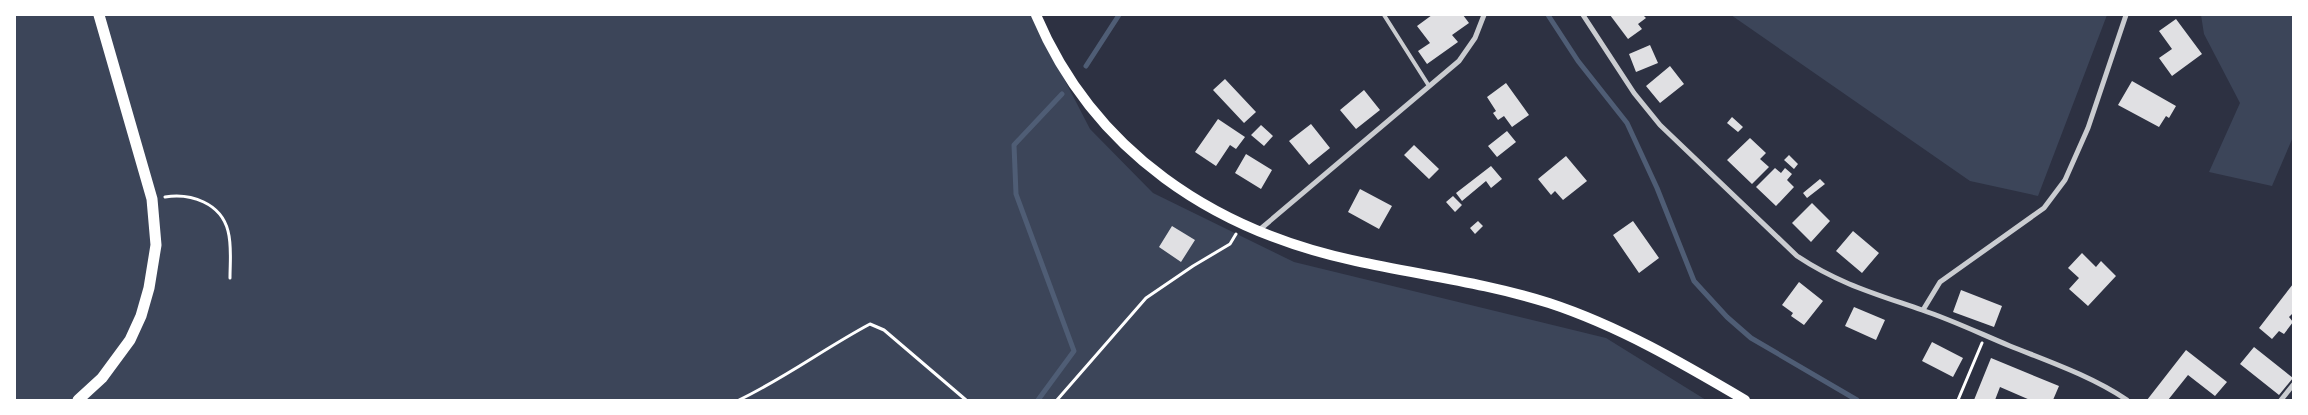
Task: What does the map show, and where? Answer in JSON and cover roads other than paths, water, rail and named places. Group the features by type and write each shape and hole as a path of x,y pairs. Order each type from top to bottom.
{"main road":[{"path":"78,400 102,378 130,340 141,316 154,266 156,245 152,199 98,15"},
{"path":"1036,15 1049,45 1065,73 1126,147 1153,172 1184,193 1242,225 1300,247 1354,261 1467,282 1564,308 1634,337 1745,400"}],"street":[{"path":"1258,231 1459,61 1475,38 1484,15"},
{"path":"1582,15 1634,93 1660,124 1797,256 1821,272 1861,291 1923,310 1985,335 2102,384 2127,400"},
{"path":"1923,310 1940,282 2044,208 2065,180 2088,128 2126,15"},
{"path":"2281,400 2293,385"}],"lane":[{"path":"1384,15 1430,86"}],"waterway":[{"path":"1086,66 1119,15"},
{"path":"1548,15 1578,61 1627,123 1657,188 1694,281 1727,317 1751,338 1857,400"},
{"path":"1038,400 1074,351 1016,194 1014,145 1062,94"}]}
